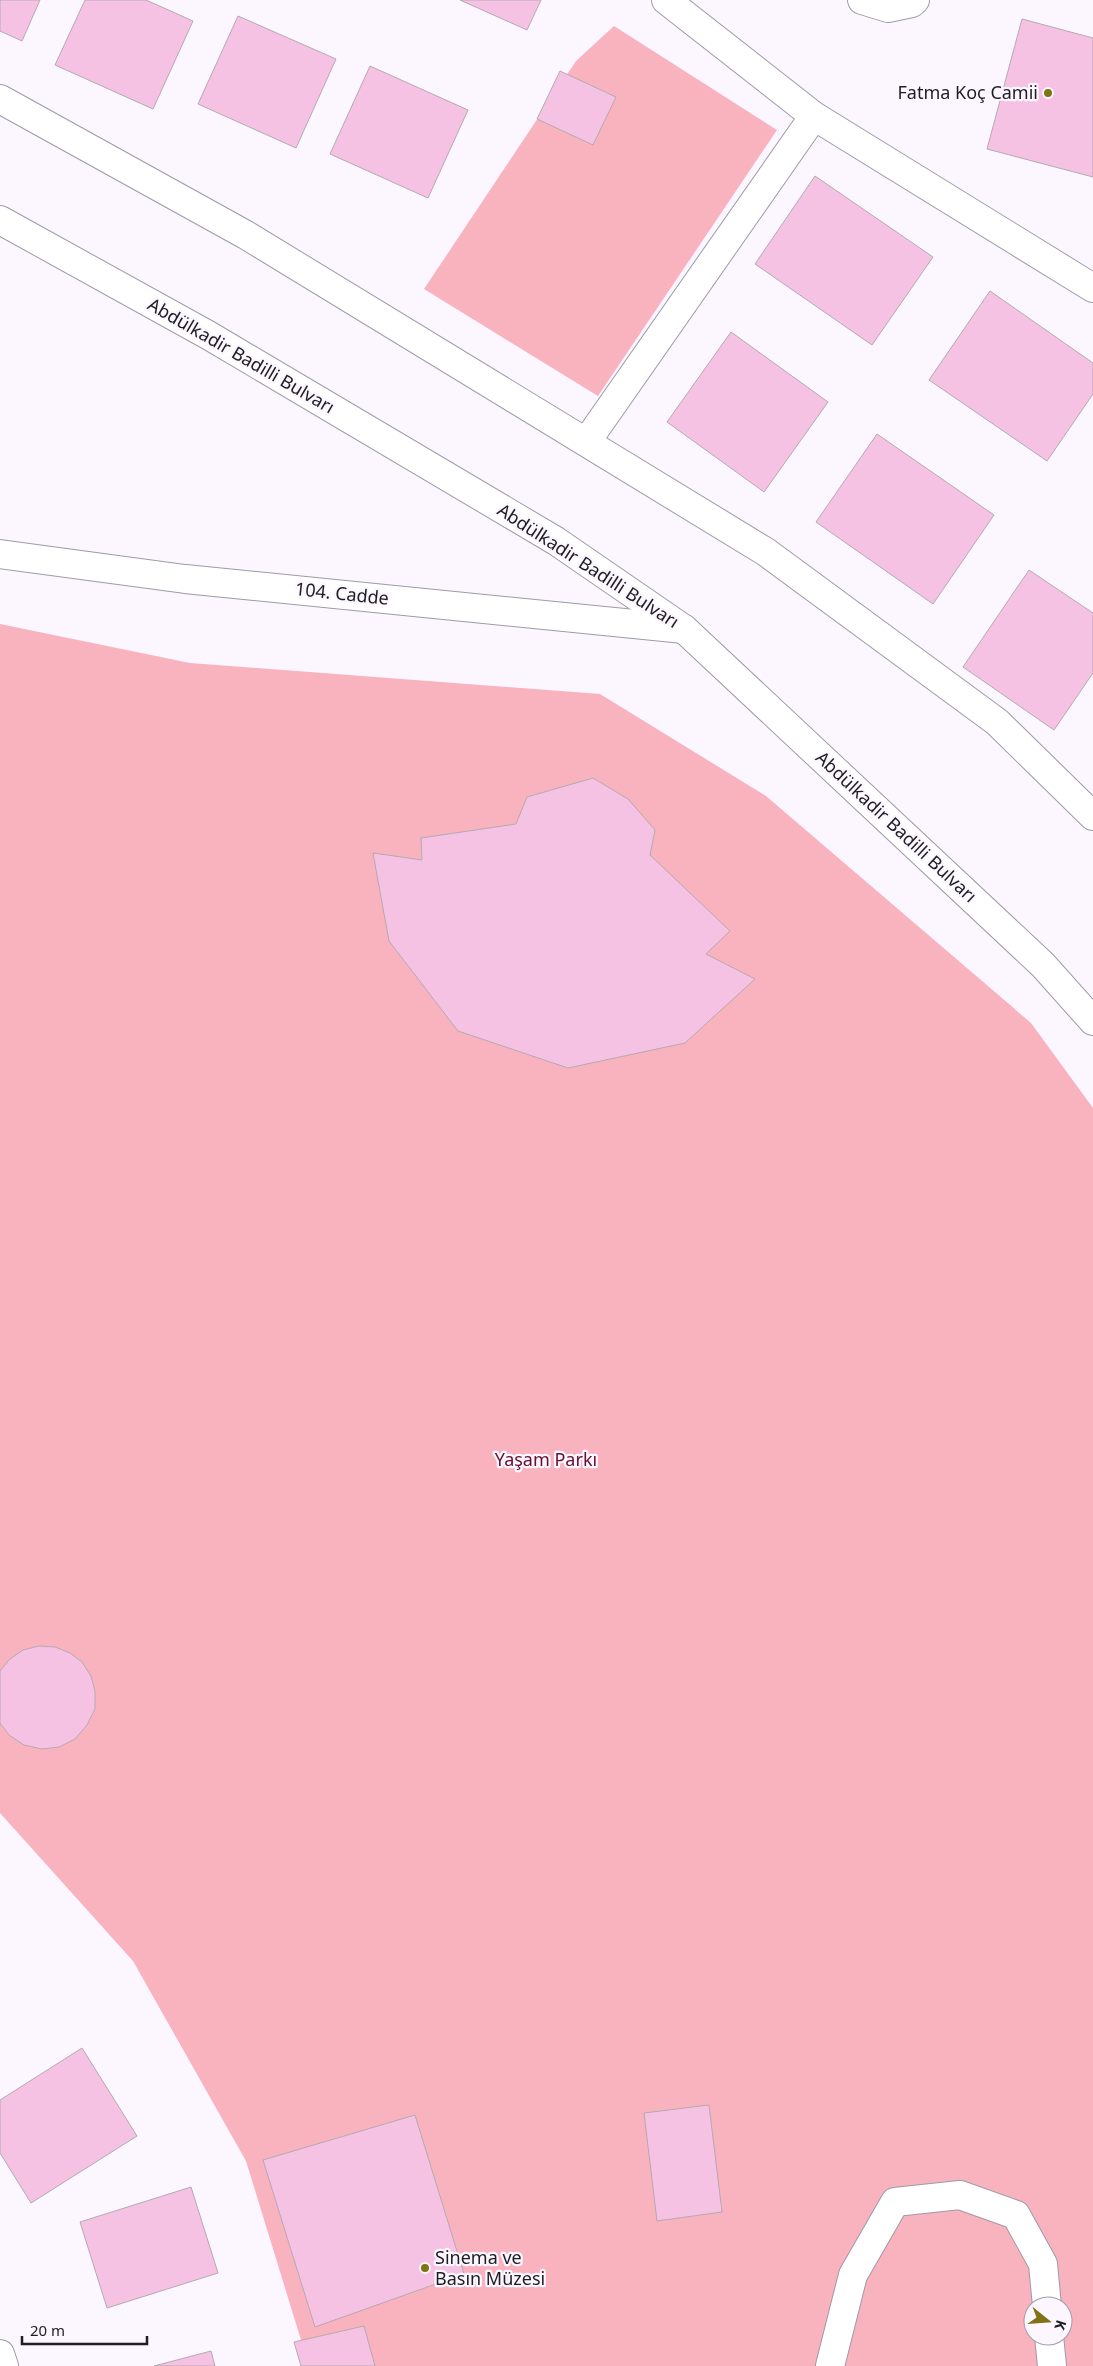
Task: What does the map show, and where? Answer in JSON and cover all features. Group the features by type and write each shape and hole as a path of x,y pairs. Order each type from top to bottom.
{"main road":[{"path":"666,0 814,116 1093,288"},
{"path":"862,0 888,8 913,2"},
{"path":"0,99 246,235 766,552 997,722 1093,816"},
{"path":"587,442 814,116"},
{"name":"Abdülkadir Badilli Bulvarı","path":"0,220 208,335 547,536 684,629 1043,965 1093,1021"},
{"name":"104. Cadde","path":"0,554 185,579 684,629"},
{"path":"830,2366 853,2275 895,2202 960,2195 1016,2215 1043,2264 1046,2296"},
{"path":"1051,2346 1052,2366"},
{"path":"0,2354 4,2366"}],"green space":[{"path":"614,26 777,130 598,396 424,289 576,61"},
{"name":"Yaşam Parkı","path":"0,624 190,663 600,694 766,796 1031,1023 1093,1108 1093,2366 309,2366 246,2161 133,1961 0,1813"}],"building":[{"path":"0,0 40,0 22,41 0,31"},
{"path":"85,0 146,0 193,21 153,109 55,65"},
{"path":"460,0 541,0 527,30"},
{"path":"238,16 336,59 296,148 198,104"},
{"name":"Fatma Koç Camii","path":"1022,19 1093,38 1093,177 987,149"},
{"path":"370,66 468,110 428,198 330,154"},
{"path":"560,71 616,97 593,145 537,119"},
{"path":"815,176 933,257 872,345 755,264"},
{"path":"990,291 1093,363 1093,394 1047,461 929,380"},
{"path":"731,332 828,402 764,492 667,422"},
{"path":"877,434 994,515 933,604 816,522"},
{"path":"1029,570 1093,613 1093,673 1054,730 963,667"},
{"path":"593,778 628,799 655,830 650,855 730,931 706,954 755,979 685,1043 568,1068 458,1031 389,941 373,853 422,860 421,838 516,824 527,797"},
{"path":"39,1646 55,1647 70,1653 82,1662 91,1676 95,1691 95,1709 87,1725 75,1739 59,1747 42,1749 24,1745 9,1735 0,1723 0,1671 10,1659 23,1650"},
{"path":"82,2048 137,2136 31,2203 0,2153 0,2100"},
{"path":"709,2105 722,2212 657,2221 644,2113"},
{"path":"415,2115 464,2274 315,2327 263,2160"},
{"path":"191,2187 218,2273 107,2308 80,2222"},
{"path":"364,2326 375,2366 301,2366 294,2342"},
{"path":"211,2351 215,2366 154,2366"}],"place":[{"name":"Fatma Koç Camii","path":"1048,93"},
{"name":"Sinema ve Basın Müzesi","path":"425,2268"}]}
